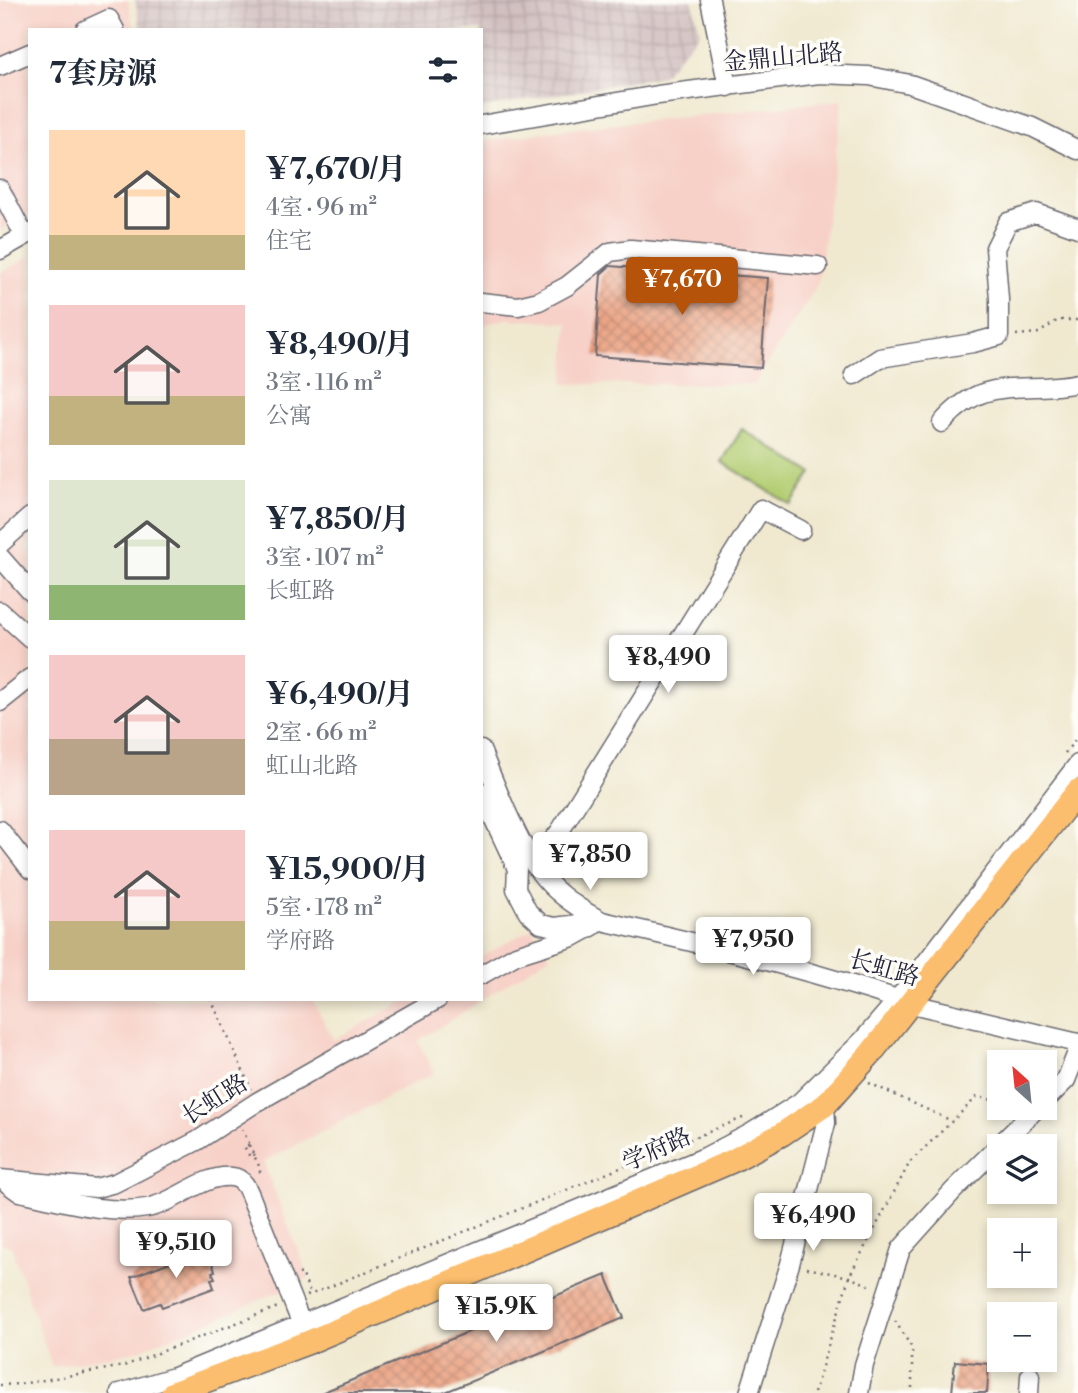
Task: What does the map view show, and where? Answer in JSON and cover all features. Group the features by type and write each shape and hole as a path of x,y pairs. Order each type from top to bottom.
{"main road":[{"name":"学府路","path":"173,1393 305,1334 732,1161 782,1134 825,1105 905,1001 1078,791"}],"street":[{"path":"710,0 728,87"},
{"path":"89,28 109,19 114,28"},
{"path":"0,66 28,54"},
{"name":"金鼎山北路","path":"483,125 658,95 819,74 869,76 910,84 1020,122 1078,150"},
{"path":"0,250 27,234 1,192"},
{"path":"854,375 880,358 973,343 999,336 995,248 1007,222 1036,213 1078,228"},
{"path":"483,302 518,306 539,301 567,286 610,252 631,249 818,266"},
{"path":"942,423 954,408 977,394 998,388 1055,388 1078,383"},
{"path":"534,864 560,831 761,509 801,530"},
{"path":"0,544 28,519"},
{"path":"0,556 28,590"},
{"path":"0,611 28,636"},
{"path":"0,702 28,680"},
{"path":"483,754 534,864 547,882 581,910 602,921"},
{"name":"学府路","path":"120,1393 305,1334 705,1157 751,1133 799,1103 905,1001 1070,761"},
{"path":"483,796 517,869 516,889 528,912 541,924 555,926 602,921"},
{"path":"0,830 28,866"},
{"path":"483,974 516,955 573,937 602,921"},
{"name":"长虹路","path":"602,921 755,958 886,993 905,1001 1078,1043"},
{"name":"长虹路","path":"0,1179 96,1188 115,1183 197,1141 257,1102 434,1001"},
{"path":"1057,1089 1066,1080 1078,1050"},
{"path":"749,1393 790,1265 826,1123 825,1105"},
{"path":"859,1393 864,1365 901,1249 953,1191 1025,1120"},
{"path":"0,1179 19,1192 109,1209 129,1210 167,1202 208,1181 233,1177 241,1181 248,1190 305,1334"}],"path":[{"path":"999,336 1039,333 1058,320 1078,320"},
{"path":"1070,761 1078,736"},
{"path":"212,1001 257,1102"},
{"path":"870,1083 953,1121"},
{"path":"814,1393 849,1277 910,1162 977,1097 987,1099"},
{"path":"234,1117 255,1154 250,1157 244,1146 248,1144 260,1168 261,1184"},
{"path":"0,1385 21,1384 124,1366 293,1301 744,1117"},
{"path":"790,1265 849,1277 886,1298 912,1348 912,1393"}],"shaded area":[{"path":"0,0 128,0 134,28 28,28 28,214 0,230"},
{"path":"135,0 692,0 700,32 662,76 483,108 483,28 141,28"},
{"path":"843,100 818,284 754,384 564,384 568,323 508,319 483,325 483,142 552,131"},
{"path":"28,257 28,1001 313,1001 334,1040 403,1001 480,1001 418,1041 434,1073 263,1162 309,1278 213,1321 136,1351 52,1367 11,1246 0,1243 0,273"},
{"path":"532,928 550,956 483,999 483,956"}],"green space":[{"path":"742,429 812,473 791,505 722,462"}],"building":[{"path":"610,266 768,278 761,368 595,356 601,274"},
{"path":"206,1248 215,1271 212,1272 215,1278 211,1279 214,1288 162,1307 160,1303 144,1309 131,1277"},
{"path":"606,1275 624,1318 443,1393 321,1393"},
{"path":"955,1361 987,1364 987,1393 952,1393"}]}
